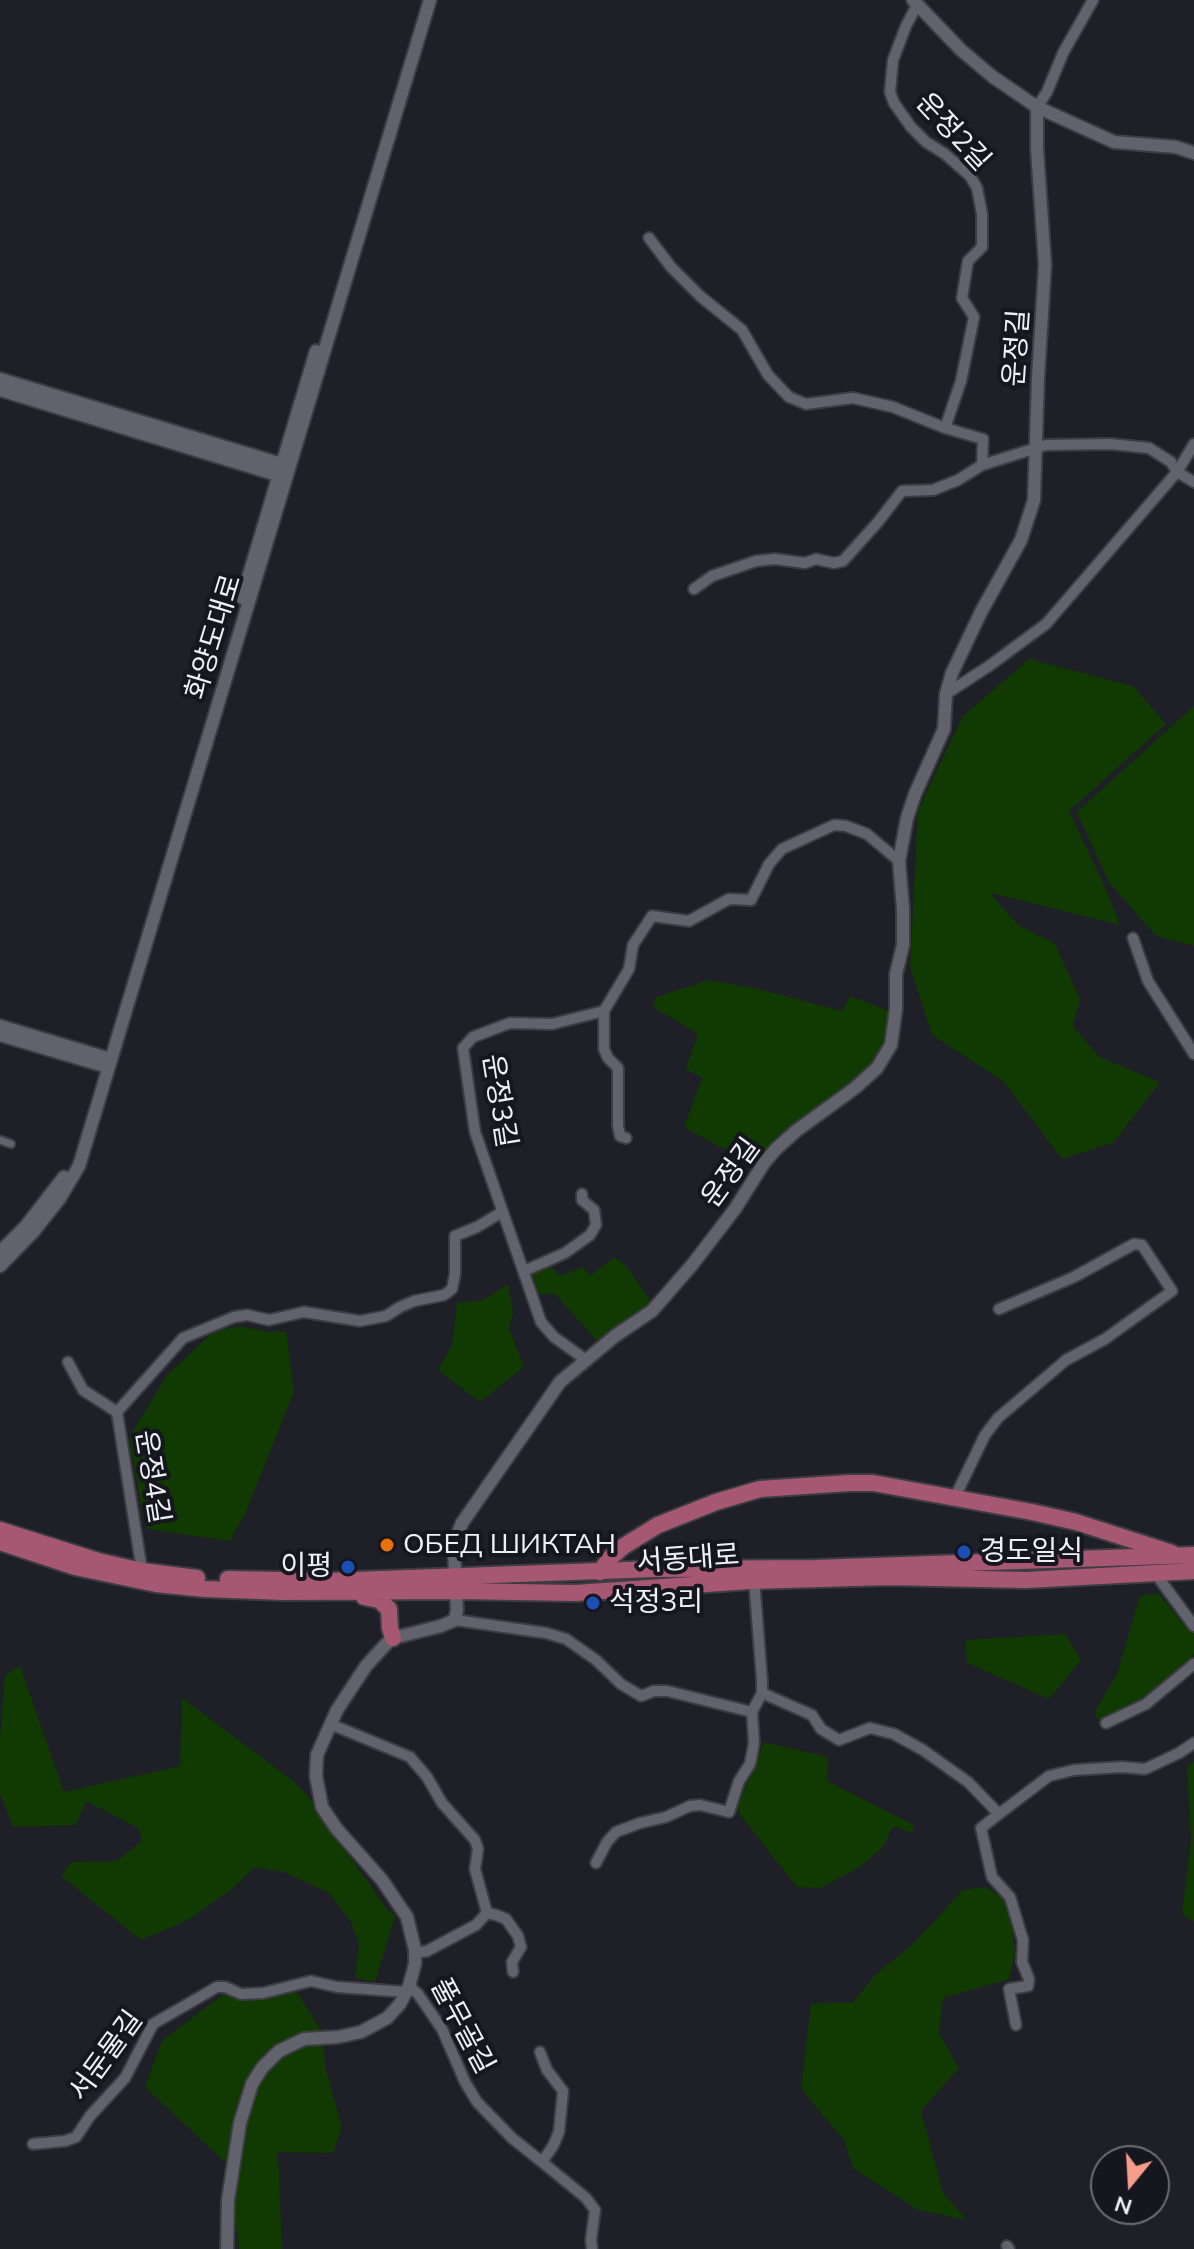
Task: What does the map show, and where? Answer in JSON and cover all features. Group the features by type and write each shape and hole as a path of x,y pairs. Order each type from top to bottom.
{"main road":[{"name":"서동대로","path":"600,1572 624,1546 658,1525 716,1502 760,1489 849,1483 873,1483 955,1497 1076,1522 1188,1555"},
{"name":"서동대로","path":"0,1530 98,1561 191,1577 456,1584 575,1593 815,1568 1188,1555"},
{"name":"서동대로","path":"0,1542 75,1567 156,1584 205,1589 355,1592 600,1572 1026,1580 1194,1571"},
{"path":"355,1592 379,1600 389,1609 393,1638"}],"street":[{"name":"화양도대로","path":"0,1266 34,1231 60,1198 79,1166 107,1062 423,0"},
{"name":"화양도대로","path":"284,471 430,0"},
{"name":"운정길","path":"456,1584 454,1550 462,1523 560,1382 652,1311 735,1209 776,1149 855,1088 877,1068 891,1045 896,1009 896,974 903,945 899,861 907,818 944,729 946,694 952,673 1021,540 1034,500 1045,265 1037,107 1093,0"},
{"name":"운정2길","path":"945,428 961,381 974,317 962,298 968,261 982,247 982,214 977,188 970,176 919,135 894,103 890,92 893,60 915,3 961,50 1037,107 1114,142 1176,147 1194,153"},
{"path":"649,238 671,267 700,296 742,330 768,375 789,397 806,404 853,398 893,407 983,439 982,465"},
{"path":"0,379 36,395 284,471"},
{"path":"0,390 36,395"},
{"path":"694,589 712,576 756,561 843,561 902,491 933,490 958,480 982,465 1037,447 1110,444 1149,448 1194,482"},
{"path":"946,694 1046,624 1177,472 1194,444"},
{"path":"626,1138 620,1136 618,1126 618,1068 604,1049 604,1011 629,969 633,945 652,916 689,921 729,899 751,900 769,864 782,849 834,825 867,834 899,861"},
{"path":"1133,938 1148,981 1194,1054"},
{"name":"운정3길","path":"586,1360 554,1337 541,1322 475,1132 463,1048 473,1037 510,1023 552,1024 604,1011"},
{"path":"0,1026 107,1062"},
{"path":"0,1035 107,1062"},
{"name":"화양도대로","path":"0,1252 26,1226 73,1163 107,1062"},
{"path":"0,1140 11,1144"},
{"path":"524,1271 565,1253 590,1235 596,1225 594,1210 582,1200 582,1194"},
{"name":"운정4길","path":"142,1571 117,1412 183,1338 234,1317 247,1315 269,1320 304,1312 360,1321 386,1316 400,1307 444,1295 452,1289 455,1274 455,1236 502,1212"},
{"path":"955,1497 985,1435 998,1418 1066,1360 1105,1339 1172,1291 1142,1245 1134,1244 1074,1277 999,1309"},
{"path":"68,1362 83,1390 117,1412"},
{"path":"1155,1573 1194,1626"},
{"path":"596,1863 616,1832 666,1817 690,1806 700,1805 729,1812 739,1781 750,1764 754,1743 752,1712 762,1693 754,1574"},
{"path":"455,1620 456,1584"},
{"path":"393,1638 455,1620 546,1633 566,1639 596,1660 621,1684 641,1696 654,1691 667,1691 752,1712"},
{"name":"풀무골길","path":"393,1638 366,1666 330,1724 317,1755 316,1776 322,1807 336,1828 382,1880 407,1917 415,1953 408,1989 418,1994 442,2029 477,2102 512,2138 586,2198 595,2210 592,2249"},
{"path":"1106,1723 1146,1704 1194,1664"},
{"path":"762,1693 812,1715 821,1729 839,1740 870,1728 894,1734 968,1782 999,1814"},
{"path":"330,1724 410,1757 427,1777 442,1803 475,1840 478,1849 475,1869 487,1913"},
{"path":"1016,2025 1009,1989 1028,1986 1029,1979 1022,1962 1023,1940 1010,1897 992,1877 981,1828 1049,1776 1074,1770 1145,1769 1194,1743"},
{"path":"415,1953 427,1951 476,1925 487,1913"},
{"path":"487,1913 506,1919 518,1936 521,1947 512,1962 513,1972"},
{"name":"서둔물길","path":"33,2144 76,2137 90,2116 125,2078 153,2024 217,1987 241,1994 263,1993 311,1981 337,1987 408,1989"},
{"path":"227,2249 228,2200 240,2123 252,2084 262,2068 279,2051 304,2039 338,2037 361,2032 379,2023 400,2004 408,1989"},
{"name":"풀무골길","path":"540,2052 547,2070 563,2091 559,2132 542,2162"}],"green space":[{"path":"1029,659 1133,686 1166,724 1069,811 1120,925 990,893 1018,925 1055,944 1080,999 1073,1026 1099,1057 1160,1082 1113,1143 1062,1159 1004,1082 932,1035 910,967 918,810 963,716"},
{"path":"1194,706 1194,946 1156,936 1108,881 1077,812"},
{"path":"709,980 759,989 842,1011 850,996 889,1011 884,1041 873,1065 846,1089 780,1134 754,1166 684,1127 702,1078 686,1069 698,1034 653,1007 656,997"},
{"path":"615,1257 627,1267 652,1303 607,1352 555,1294 536,1294 528,1274 550,1266 560,1276 583,1267 590,1276"},
{"path":"508,1284 513,1313 509,1328 524,1367 480,1402 438,1370 452,1345 457,1303 483,1300"},
{"path":"240,1326 268,1332 286,1331 294,1391 246,1512 230,1541 147,1529 129,1438 167,1375 213,1332"},
{"path":"1158,1593 1194,1634 1194,1654 1142,1699 1098,1720 1094,1713 1117,1674 1140,1596"},
{"path":"1066,1634 1081,1660 1049,1699 967,1663 965,1640"},
{"path":"20,1666 64,1792 180,1766 182,1698 292,1780 308,1796 386,1908 395,1916 375,1982 355,1978 359,1944 351,1922 329,1893 284,1872 255,1867 232,1889 188,1920 141,1940 61,1876 71,1862 117,1861 142,1841 138,1828 86,1801 76,1825 13,1827 0,1793 0,1739 5,1675"},
{"path":"764,1742 828,1757 827,1781 914,1825 912,1833 893,1826 884,1846 861,1866 820,1888 797,1887 741,1816 737,1806"},
{"path":"1194,1761 1194,1922 1182,1914 1191,1839 1187,1767"},
{"path":"985,1887 1002,1897 1011,1913 1015,1954 1009,1979 943,1998 939,2033 959,2068 921,2111 943,2193 967,2220 918,2210 853,2168 844,2140 801,2089 811,2004 853,2002 876,1974 912,1945 963,1890"},
{"path":"294,1988 321,2030 326,2070 342,2127 333,2153 278,2152 282,2249 239,2249 229,2166 145,2087 162,2041 226,1992"}],"place":[{"name":"ОБЕД ШИКТАН","path":"387,1545"},
{"name":"경도일식","path":"964,1552"},
{"name":"이평","path":"348,1567"},
{"name":"석정3리","path":"593,1603"}]}
